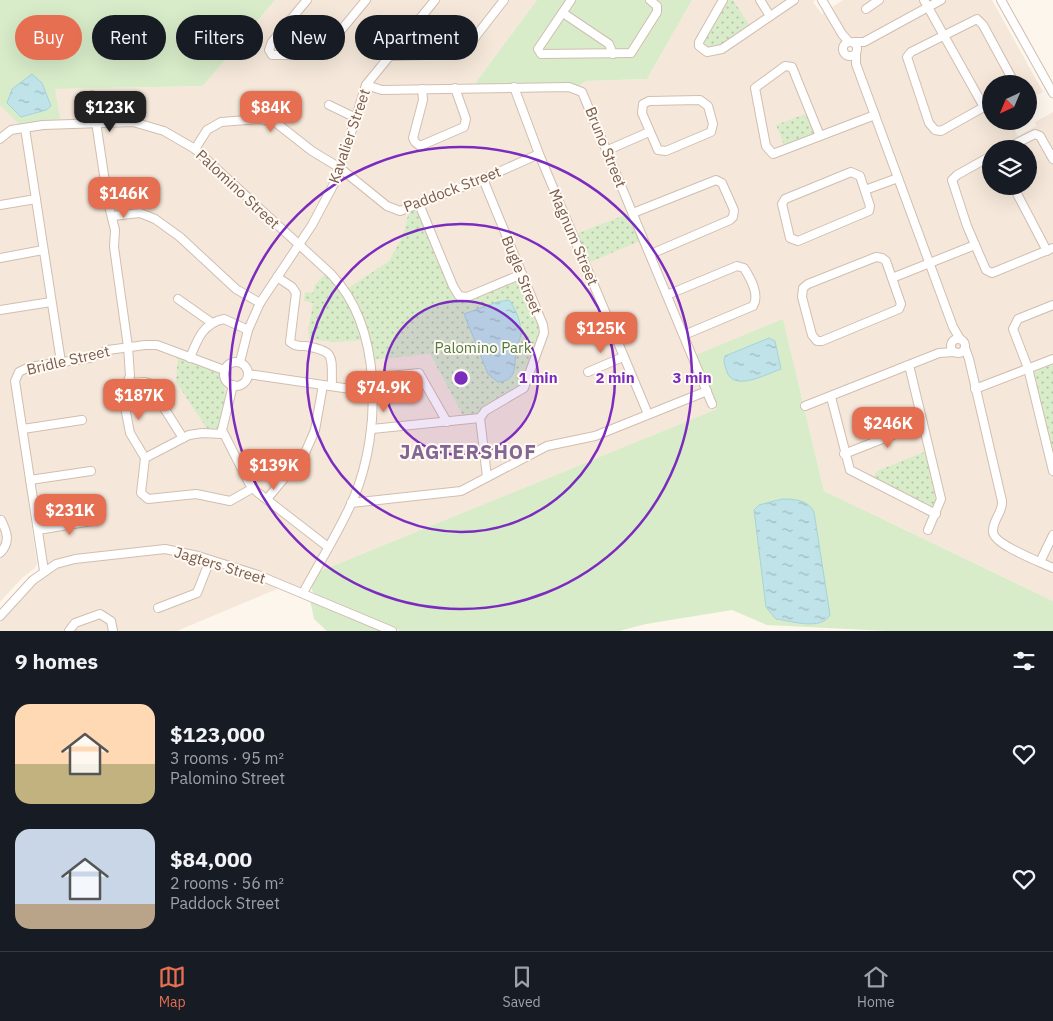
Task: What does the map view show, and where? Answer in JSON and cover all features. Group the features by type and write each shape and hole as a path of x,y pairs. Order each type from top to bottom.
{"street":[{"path":"307,0 272,42 269,50 272,55 316,55 323,52 366,0"},
{"name":"Kavalier Street","path":"424,15 436,0"},
{"path":"478,33 504,0"},
{"path":"571,0 538,49 538,52 541,54 631,53 657,12 657,6 650,0"},
{"path":"723,0 699,42 702,50 715,52 722,49 794,0"},
{"path":"760,0 770,16"},
{"path":"822,0 851,48 953,327 957,346 969,363 1002,505 994,527 994,534 1000,542 1053,568"},
{"path":"866,9 879,0"},
{"path":"851,48 864,42 926,3 942,0"},
{"path":"1001,0 1053,93"},
{"path":"1007,0 1017,27"},
{"path":"926,3 982,95"},
{"path":"563,13 609,44 613,54"},
{"path":"982,108 938,132 931,126 906,60 911,52 973,18 978,20 1010,75"},
{"name":"Kavalier Street","path":"240,362 248,330 260,303 312,225 340,168 366,85 386,60"},
{"path":"820,136 792,67 786,66 755,88 766,146 771,153 776,154 875,116"},
{"name":"Bruno Street","path":"366,85 382,90 514,87 569,87 580,90 586,97 712,404"},
{"name":"Magnum Street","path":"514,87 539,154 648,414"},
{"path":"422,89 423,100 414,138 416,144 420,146 464,127 466,119 455,88"},
{"path":"92,95 112,216 128,347 130,371 124,397 130,433 145,458 141,490 145,498 196,494 230,501 253,488"},
{"path":"700,100 708,106 713,127 707,135 662,152 656,148 649,132 641,111 647,102 700,100"},
{"path":"329,106 356,118"},
{"name":"Paddock Street","path":"195,149 204,134 216,124 260,119 281,125 312,151 340,168 392,209 400,210 483,179 539,154"},
{"name":"Palomino Street","path":"0,139 12,130 60,123 132,122 154,127 172,134 195,149 331,274 348,295 364,331 368,348 371,378 372,429 358,486 351,503 303,594"},
{"path":"25,128 61,362"},
{"path":"608,150 649,132"},
{"path":"1023,140 1035,134 1040,136 1053,159"},
{"path":"982,161 957,175 952,180 975,245 986,270 990,273 1050,250 1018,195"},
{"path":"851,172 860,176 865,190 870,206 868,212 798,241 790,238 782,204 785,199 851,172"},
{"path":"865,190 898,178"},
{"name":"Bugle Street","path":"480,418 485,411 524,388 543,337 543,325 483,179"},
{"path":"633,213 716,180 722,183 734,210 734,217 730,220 650,254"},
{"path":"0,205 36,199"},
{"path":"419,204 453,286 459,296 468,297 522,274"},
{"path":"112,216 140,213 155,220 180,237 236,289 260,303"},
{"path":"892,278 975,245"},
{"path":"0,258 43,250"},
{"path":"876,257 884,259 892,278 902,304 898,310 822,341 813,338 802,297 803,288 808,284 876,257"},
{"path":"667,294 737,266 744,268 756,294 757,299 753,306 684,336"},
{"path":"277,277 292,287 296,293 290,342 294,345 328,352 331,357 332,386"},
{"path":"178,299 212,324"},
{"path":"0,310 51,302"},
{"path":"1053,305 1020,318 1014,324 1014,332 1028,368 1053,471"},
{"path":"190,358 199,337 212,324 224,319 248,330"},
{"name":"Bridle Street","path":"44,571 16,381 17,375 25,368 90,358 108,350 157,345 224,370"},
{"path":"806,406 957,346"},
{"path":"588,372 623,357"},
{"path":"975,389 1053,358"},
{"path":"240,362 246,367 248,374 243,383 233,385 225,380 224,370 230,363 240,362"},
{"path":"909,365 941,499 928,530"},
{"path":"371,378 419,373 447,422"},
{"path":"248,374 371,392"},
{"path":"127,383 145,382 152,384 159,400 183,438"},
{"path":"233,385 221,426 223,434 253,488 328,547"},
{"path":"266,499 305,454 315,430 323,385"},
{"path":"351,503 456,492 547,446 594,436 707,391"},
{"path":"831,396 844,454 852,473 936,514"},
{"path":"372,429 480,418 487,477"},
{"path":"23,429 82,420"},
{"path":"844,454 923,423"},
{"path":"145,458 183,438 202,433 223,434"},
{"path":"30,480 91,471"},
{"path":"0,553 5,548 8,537 1,520"},
{"path":"38,530 98,520"},
{"path":"1040,562 1053,535"},
{"name":"Jagters Street","path":"0,616 44,571 69,560 153,549 175,550 258,575 392,631"},
{"path":"158,608 197,593 210,560"},
{"path":"69,631 75,623 100,614 111,621 113,631"}],"shaded area":[{"path":"275,0 537,0 476,82 475,88 577,88 586,81 647,79 692,0 815,0 813,2 822,14 843,0 992,0 1034,75 982,75 982,130 1015,130 1018,136 1029,130 1038,130 1038,120 1053,112 1053,601 824,491 783,319 718,409 318,572 303,594 279,584 277,589 177,631 0,631 0,617 44,571 33,499 28,499 37,564 0,602 0,105 55,89 203,86 225,60 263,60 262,15","holes":["842,35 854,42 863,41 855,55 855,63 843,51","418,204 462,297 523,275 519,393 465,420 430,354 370,360 345,290 389,261 403,235 409,211","877,471 940,507 936,514"]},
{"path":"1038,83 1043,92 1038,95"}],"green space":[{"path":"0,0 275,0 262,15 176,15 176,60 225,60 203,86 55,89 60,119 20,125 0,105"},
{"path":"537,0 692,0 647,79 586,81 579,86 571,84 476,85 476,82"},
{"path":"727,0 733,0 750,26 721,46 708,48 704,45 704,40"},
{"path":"808,113 814,130 812,135 785,147 776,125"},
{"name":"Palomino Park","path":"409,211 419,212 457,298 515,280 520,281 541,327 523,385 477,416 464,418 430,354 373,360 363,319 348,288 389,261 403,235"},
{"path":"630,213 642,240 588,263 576,234"},
{"path":"325,274 348,304 363,340 334,342 309,339 308,331 313,303 304,301 305,292 313,293 315,285"},
{"path":"783,319 824,491 1053,601 1053,631 888,631 767,625 732,610 646,624 619,631 400,631 315,594 313,591 311,586 318,572 717,409 696,355"},
{"path":"178,355 208,367 221,377 225,395 220,422 216,430 208,430 176,382"},
{"path":"1053,361 1053,458 1033,375 1036,368"},
{"path":"927,451 939,500 935,506 931,507 872,480 877,471"},
{"path":"310,600 383,631 327,631 314,619"}],"water":[{"path":"32,74 42,83 51,106 46,110 21,117 7,103 12,89"},
{"path":"509,300 518,316 521,334 516,350 512,376 509,379 498,382 488,374 464,314 497,302"},
{"path":"769,338 775,341 781,369 751,380 736,381 731,378 725,366 725,356"},
{"path":"782,499 805,503 814,512 830,615 820,623 806,624 776,619 766,607 754,510 759,505"}],"district":[{"name":"JAGTERSHOF","path":"468,451"}]}
